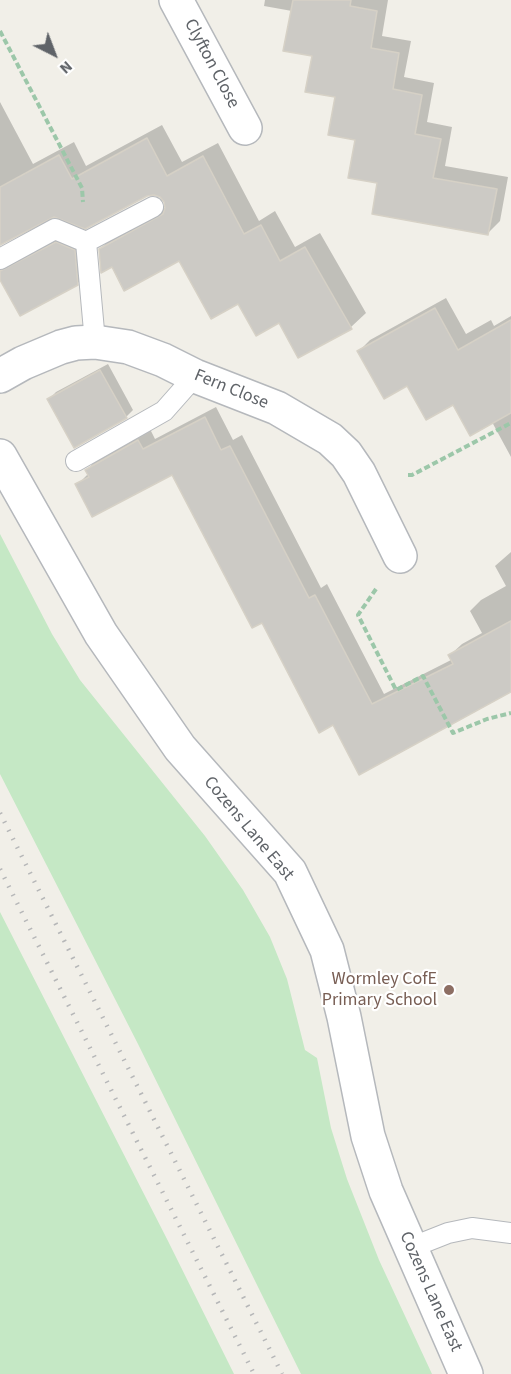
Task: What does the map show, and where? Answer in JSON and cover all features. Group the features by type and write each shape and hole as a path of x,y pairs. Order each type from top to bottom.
{"street":[{"name":"Clyfton Close","path":"176,0 245,128"},
{"name":"Fern Close","path":"0,376 23,363 61,347 94,342 128,347 277,408 330,439 346,454 359,473 400,556"},
{"name":"Cozens Lane East","path":"0,456 101,634 180,748 290,872 327,950 344,1017 368,1136 386,1191 466,1374"}],"lane":[{"path":"0,259 55,230 86,242 153,207"},
{"path":"86,242 94,342"},
{"path":"76,460 164,411 195,376"},
{"path":"410,1248 448,1233 472,1228 511,1233"}],"path":[{"path":"0,31 82,188 86,242"},
{"path":"359,473 412,475 511,423"},
{"path":"400,556 358,615 396,690 423,676 453,733 487,719 511,713"}],"green space":[{"path":"0,534 52,634 80,680 205,836 243,890 270,937 287,979 305,1050 317,1058 331,1128 347,1179 379,1260 432,1374 301,1374 138,1044 0,774"},
{"path":"0,912 168,1241 234,1374 0,1374"}],"building":[{"path":"293,0 351,0 350,6 377,11 371,48 399,53 393,89 422,95 415,134 441,139 433,178 497,189 488,235 372,214 377,183 348,178 355,140 328,135 335,97 305,92 312,56 283,51"},
{"path":"147,138 167,176 203,156 244,234 261,225 280,261 305,247 352,329 298,358 279,323 256,336 238,304 211,319 179,261 124,291 112,267 101,273 99,249 163,214 164,202 160,197 154,195 147,196 85,229 54,217 0,245 0,187 59,155 72,179"},
{"path":"56,242 75,250 78,285 20,316 0,280 0,271"},
{"path":"435,308 458,350 511,320 511,413 470,436 453,405 426,420 407,386 384,399 357,351"},
{"path":"100,370 127,418 74,448 47,399"},
{"path":"205,417 221,450 230,446 309,598 315,595 372,704 453,664 448,655 511,621 511,692 359,775 333,725 319,733 262,623 252,628 172,475 92,517 75,484 89,477 85,470 138,440 143,449"}],"railway":[{"path":"0,813 282,1374"},
{"path":"0,869 254,1374"}],"place":[{"name":"Wormley CofE Primary School","path":"449,990"}]}
